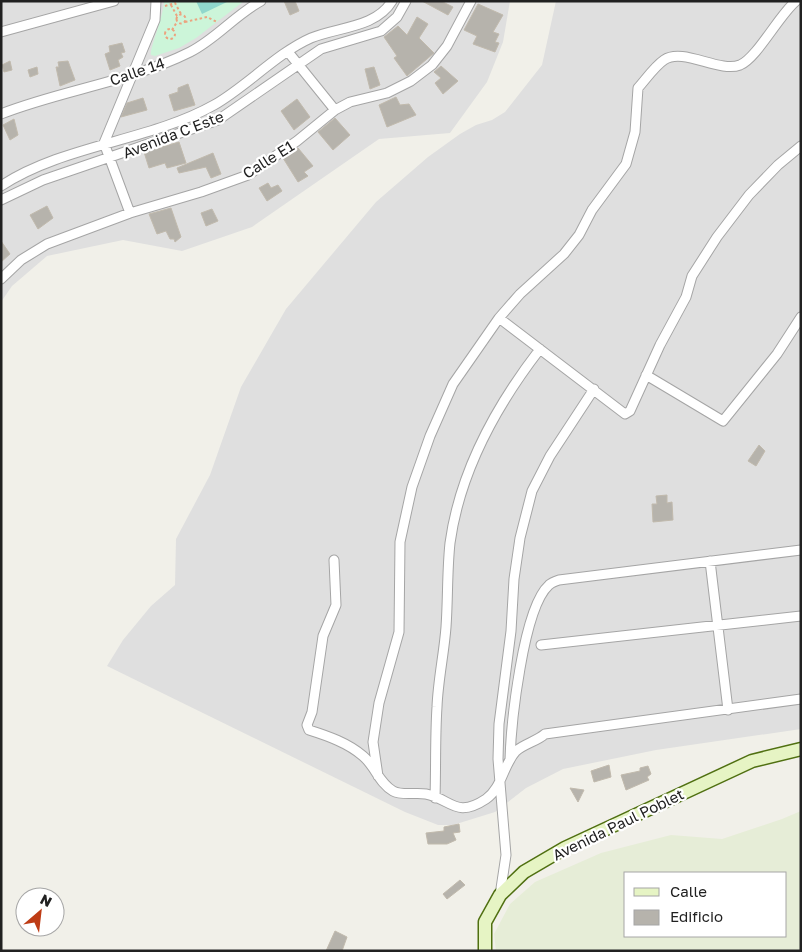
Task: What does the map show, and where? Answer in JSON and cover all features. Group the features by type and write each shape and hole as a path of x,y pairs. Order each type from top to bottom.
{"main road":[{"name":"Avenida Paul Poblet","path":"485,951 485,922 500,895 524,872 565,848 752,760 801,749"}],"street":[{"path":"1,32 114,1"},
{"name":"Calle 14","path":"1,114 29,103 131,75 190,52 248,8 261,1"},
{"path":"1,186 16,177 104,143 172,124 214,105 310,39 371,20 389,7 392,1"},
{"name":"Avenida C Este","path":"1,200 43,180 218,120 321,49 381,32 397,16 406,1"},
{"name":"Calle E1","path":"1,279 21,260 47,244 130,213 201,192 248,175 297,141 335,110 350,102 387,93 411,81 432,65 447,46 471,1"},
{"path":"378,776 373,742 379,702 399,632 400,542 412,486 430,436 453,384 500,318 520,294 564,254 579,235 592,210 626,164 635,132 638,88 665,59 680,56 722,66 740,65 751,57 771,29 796,1"},
{"path":"130,213 104,143 155,20 156,6"},
{"path":"288,53 335,110"},
{"path":"500,318 625,414 630,411 686,296 692,276 717,237 749,195 801,146"},
{"path":"646,375 723,421 777,354 801,316"},
{"path":"435,798 437,706 446,626 446,587 450,542 456,516 473,458 495,413 540,348"},
{"path":"500,895 506,855 499,783 499,724 512,631 514,579 520,538 537,482 550,456 594,389"},
{"path":"510,760 511,719 518,674 536,606 548,585 559,580 801,550"},
{"path":"334,560 336,605 324,636 312,712 306,725 309,730 334,738 364,756 378,776 394,792 428,794 454,808 469,807 487,798 499,783 517,750 545,734 801,700"},
{"path":"710,561 728,710"},
{"path":"541,645 801,616"}],"path":[{"path":"156,6 175,2 179,15 172,30 169,29 165,33 167,39 174,37 172,30"},
{"path":"179,15 185,16 185,22"},
{"path":"177,22 181,24 207,16 226,26"}],"shaded area":[{"path":"1,1 510,1 503,42 487,82 450,133 379,139 252,227 182,251 123,240 47,256 12,286 1,302"},
{"path":"196,1 229,1 202,14"},
{"path":"556,1 801,1 801,729 656,750 563,769 526,788 495,812 453,825 438,825 405,812 107,666 123,640 151,606 175,585 176,539 210,475 241,387 286,309 376,202 428,157 460,134 505,112 542,65"}],"green space":[{"path":"164,1 244,1 196,38 179,48 155,56 151,55 151,52 162,15"},
{"path":"801,811 801,951 496,951 494,934 510,904 535,882 601,853 671,835 722,839"}],"building":[{"path":"284,1 295,1 299,11 290,15"},
{"path":"422,1 441,1 453,7 448,15"},
{"path":"478,4 503,15 493,32 499,34 495,42 499,43 495,52 473,44 477,36 464,30"},
{"path":"417,17 428,24 419,38 434,53 407,76 394,58 397,56 384,37 398,26 407,35"},
{"path":"122,43 125,52 121,53 123,57 118,60 120,66 110,70 105,54 110,52 109,46"},
{"path":"10,61 12,70 4,72 2,65"},
{"path":"68,61 75,80 60,86 56,67 59,67 58,62"},
{"path":"441,66 458,81 443,94 435,83 441,78 434,72"},
{"path":"37,67 38,74 30,77 28,70"},
{"path":"374,67 380,85 370,89 365,69"},
{"path":"188,84 195,105 174,111 169,95 178,92 178,88"},
{"path":"396,97 400,105 409,104 416,115 387,127 379,105"},
{"path":"143,98 147,110 121,117 127,103"},
{"path":"297,99 310,117 294,130 281,111"},
{"path":"335,118 350,135 333,150 318,132"},
{"path":"14,119 18,135 10,140 3,125"},
{"path":"179,142 186,163 167,168 165,163 149,168 144,152"},
{"path":"298,148 313,166 304,172 308,176 298,182 283,158"},
{"path":"213,153 221,174 211,178 206,167 179,173 177,168"},
{"path":"268,183 271,188 278,185 282,191 267,201 259,188"},
{"path":"47,206 53,218 38,229 30,215"},
{"path":"171,208 181,237 175,242 174,239 170,239 166,231 157,234 149,214"},
{"path":"212,209 218,221 206,226 201,213"},
{"path":"1,241 10,254 1,262"},
{"path":"759,445 765,451 756,466 748,461"},
{"path":"667,495 667,503 672,502 673,520 653,522 652,504 657,504 656,496"},
{"path":"609,765 611,777 594,782 591,771"},
{"path":"648,766 651,774 647,777 649,780 626,790 621,775 640,771 640,768"},
{"path":"570,788 584,790 578,802"},
{"path":"459,824 460,832 453,833 456,840 447,844 428,844 426,833 444,831 444,827"},
{"path":"460,880 465,885 447,899 443,894"},
{"path":"335,931 347,937 342,951 326,951"}]}
